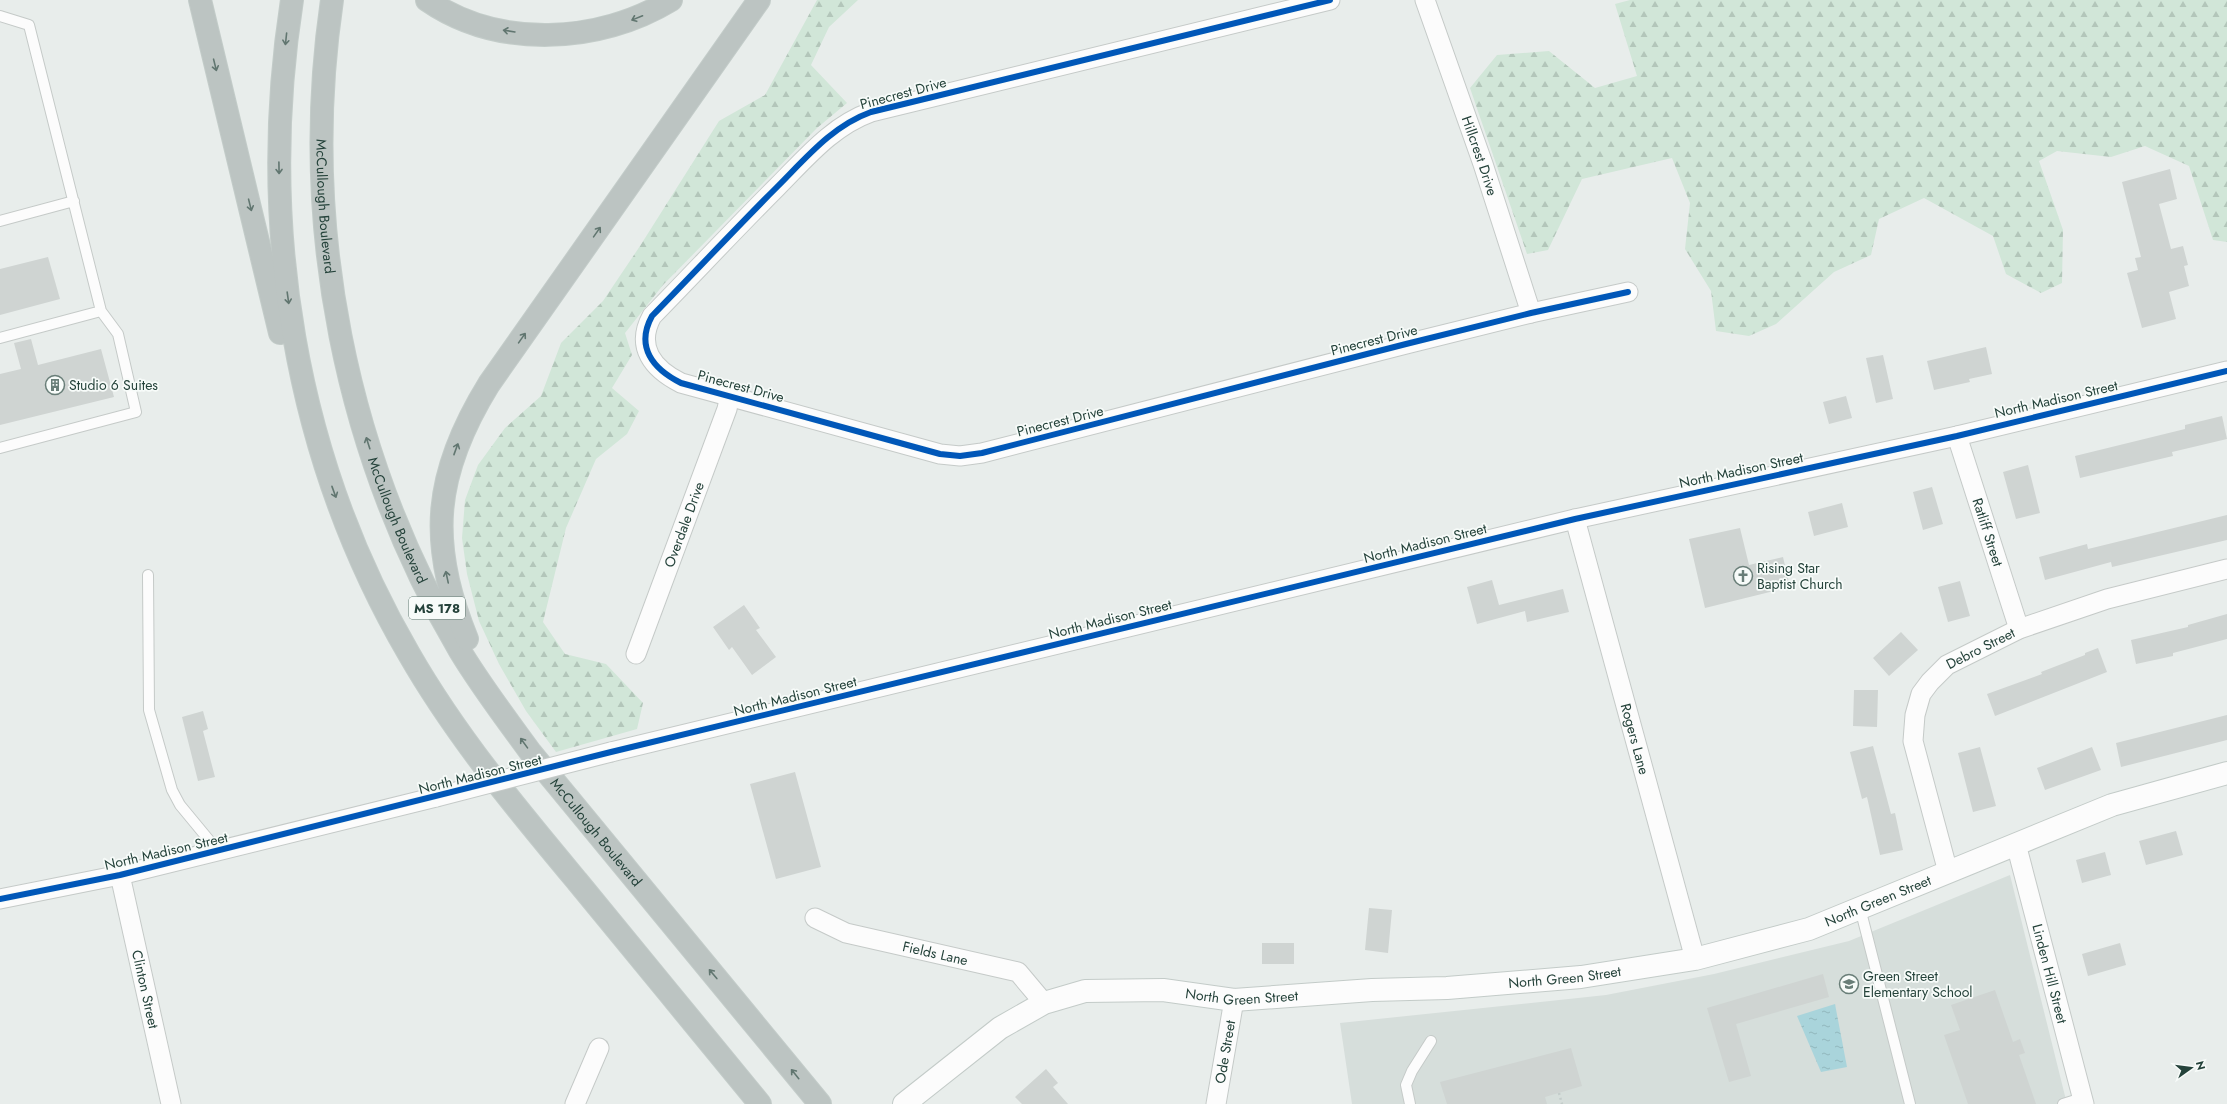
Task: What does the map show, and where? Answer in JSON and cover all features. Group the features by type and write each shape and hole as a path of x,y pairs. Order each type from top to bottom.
{"highway":[{"path":"188,0 210,42"},
{"path":"200,0 296,395 323,460"},
{"name":"MS 178","path":"292,0 283,72 280,119 279,209 283,262 294,340 303,385 323,460 356,547 386,613 439,703 484,767 760,1104"},
{"name":"McCullough Boulevard","path":"332,0 321,111 322,194 326,244 335,308 347,369 363,428 382,486 406,545 461,651 496,704 536,759 820,1104"},
{"path":"427,0 462,19 484,26 507,31 548,35 570,34 608,27 644,14 671,0"},
{"path":"496,704 466,638 451,596 444,566 441,539 443,504 452,457 462,431 489,384 759,0"}],"street":[{"name":"Pinecrest Drive","path":"1330,0 871,112 848,122 828,136 740,224 652,316 648,324 646,343 652,361 658,369 667,376 681,382 940,454 960,456 970,455 1532,313 1628,292"},
{"name":"Hillcrest Drive","path":"1425,0 1483,164 1532,313"},
{"name":"North Madison Street","path":"0,899 120,875 436,798 611,752 1575,519 1957,436 2227,371"},
{"name":"Overdale Drive","path":"636,654 727,409 730,395"},
{"name":"Ratliff Street","path":"1957,436 2019,629"},
{"name":"Rogers Lane","path":"1575,519 1695,959"},
{"name":"Debro Street","path":"1948,872 1913,741 1915,715 1921,694 1930,682 1947,665 2019,629 2107,599 2227,569"},
{"name":"North Green Street","path":"904,1104 1000,1028 1044,1003 1085,991 1117,989 1163,990 1234,1000 1372,990 1447,988 1581,977 1695,959 1809,929 2112,805 2227,774"},
{"name":"Linden Hill Street","path":"2016,844 2083,1101"},
{"name":"Clinton Street","path":"120,875 171,1104"},
{"name":"Fields Lane","path":"815,918 846,933 1018,972 1044,1003"},
{"name":"Ode Street","path":"1216,1104 1234,1000"},
{"path":"575,1104 599,1048"}],"lane":[{"path":"0,16 29,25 101,310 118,334 136,412 0,448"},
{"path":"0,221 74,202"},
{"path":"0,338 101,310"},
{"path":"148,575 149,710 172,790 180,805 218,851"},
{"path":"1860,908 1910,1104"},
{"path":"1410,1104 1406,1085 1412,1071 1431,1041"},
{"path":"2064,1104 2083,1101"}],"path":[{"path":"1559,1093 1562,1104"}],"shaded area":[{"name":"Green Street Elementary School","path":"2010,875 2067,1104 1352,1104 1340,1023 1606,995 1714,974 1849,941"}],"green space":[{"path":"817,0 858,0 829,27 811,65 847,103 817,128 663,285 625,333 632,355 612,388 639,411 627,434 596,459 566,528 543,622 565,654 606,664 643,703 637,729 556,752 526,711 499,664 479,621 467,574 462,538 465,500 478,465 505,428 541,396 561,343 603,301 640,246 719,121 765,95"},
{"path":"1630,0 2227,0 2227,242 2213,240 2189,166 2145,146 2111,157 2057,151 2039,161 2063,230 2062,283 2041,293 2006,274 1993,236 1924,198 1879,219 1871,255 1834,272 1776,324 1749,336 1716,331 1711,291 1685,249 1690,203 1672,158 1582,179 1548,250 1527,254 1470,88 1497,55 1549,51 1595,88 1637,76 1615,4"}],"water":[{"path":"1835,1004 1847,1067 1821,1072 1797,1016"}],"building":[{"path":"2170,169 2177,199 2159,204 2171,249 2183,246 2188,265 2184,266 2189,286 2169,292 2176,319 2142,328 2127,273 2138,270 2135,258 2141,257 2122,182"},
{"path":"48,257 60,299 0,315 0,269"},
{"name":"Studio 6 Suites","path":"31,339 38,365 101,349 114,397 0,425 0,374 21,369 14,343"},
{"path":"1986,347 1992,374 1969,379 1970,382 1934,390 1927,361"},
{"path":"1883,355 1893,399 1876,403 1866,358"},
{"path":"1846,396 1852,418 1829,424 1823,402"},
{"path":"2222,416 2227,439 2172,452 2173,456 2080,478 2075,456 2185,429 2185,425"},
{"path":"2028,465 2040,513 2016,519 2003,472"},
{"path":"1932,487 1943,524 1923,530 1913,492"},
{"path":"1842,503 1848,527 1814,536 1808,512"},
{"path":"2227,515 2227,540 2112,567 2111,562 2045,580 2039,557 2087,544 2088,549"},
{"name":"Rising Star Baptist Church","path":"1740,528 1749,565 1783,557 1790,587 1705,608 1689,539"},
{"path":"1492,580 1499,605 1563,589 1569,612 1527,622 1525,611 1477,624 1467,587"},
{"path":"1960,581 1970,616 1948,622 1938,587"},
{"path":"744,605 760,628 756,630 776,657 752,675 732,647 729,650 713,627"},
{"path":"2227,614 2227,639 2173,653 2173,656 2136,664 2131,640 2188,627 2188,625"},
{"path":"1901,632 1918,650 1889,676 1873,658"},
{"path":"2098,648 2107,672 1995,716 1987,694 2042,674 2041,672 2085,655 2085,653"},
{"path":"1854,690 1878,690 1877,727 1853,726"},
{"path":"203,711 208,729 203,731 215,777 198,781 182,717"},
{"path":"2227,715 2227,740 2121,767 2116,743"},
{"path":"1873,746 1891,814 1895,813 1903,850 1880,855 1867,797 1862,799 1850,752"},
{"path":"1980,747 1996,806 1973,812 1958,753"},
{"path":"2092,747 2101,770 2045,790 2037,768"},
{"path":"795,772 821,867 776,879 750,784"},
{"path":"2176,831 2183,855 2146,865 2139,841"},
{"path":"2105,852 2111,875 2082,883 2076,860"},
{"path":"1369,908 1392,910 1388,953 1365,950"},
{"path":"1262,943 1294,943 1294,964 1262,964"},
{"path":"2120,943 2126,965 2088,976 2082,954"},
{"path":"1823,974 1829,997 1736,1024 1751,1076 1729,1082 1707,1008"},
{"path":"1995,990 2013,1042 2020,1039 2025,1053 2019,1055 2036,1104 1968,1104 1944,1035 1960,1030 1951,1005"},
{"path":"1571,1048 1582,1086 1545,1097 1547,1104 1447,1104 1440,1082"},
{"path":"1046,1069 1058,1083 1053,1087 1068,1104 1022,1104 1015,1097"}],"cycle path":[{"path":"1330,0 871,112 857,118 832,134 809,154 652,316 647,327 645,338 646,347 650,356 662,371 681,383 940,454 960,456 982,453 1531,313 1628,292"},
{"path":"0,899 120,875 611,752 1575,519 1957,436 2227,371"}],"place":[{"name":"Studio 6 Suites","path":"55,385"},
{"name":"Rising Star Baptist Church","path":"1743,576"},
{"name":"Green Street Elementary School","path":"1849,984"}]}
